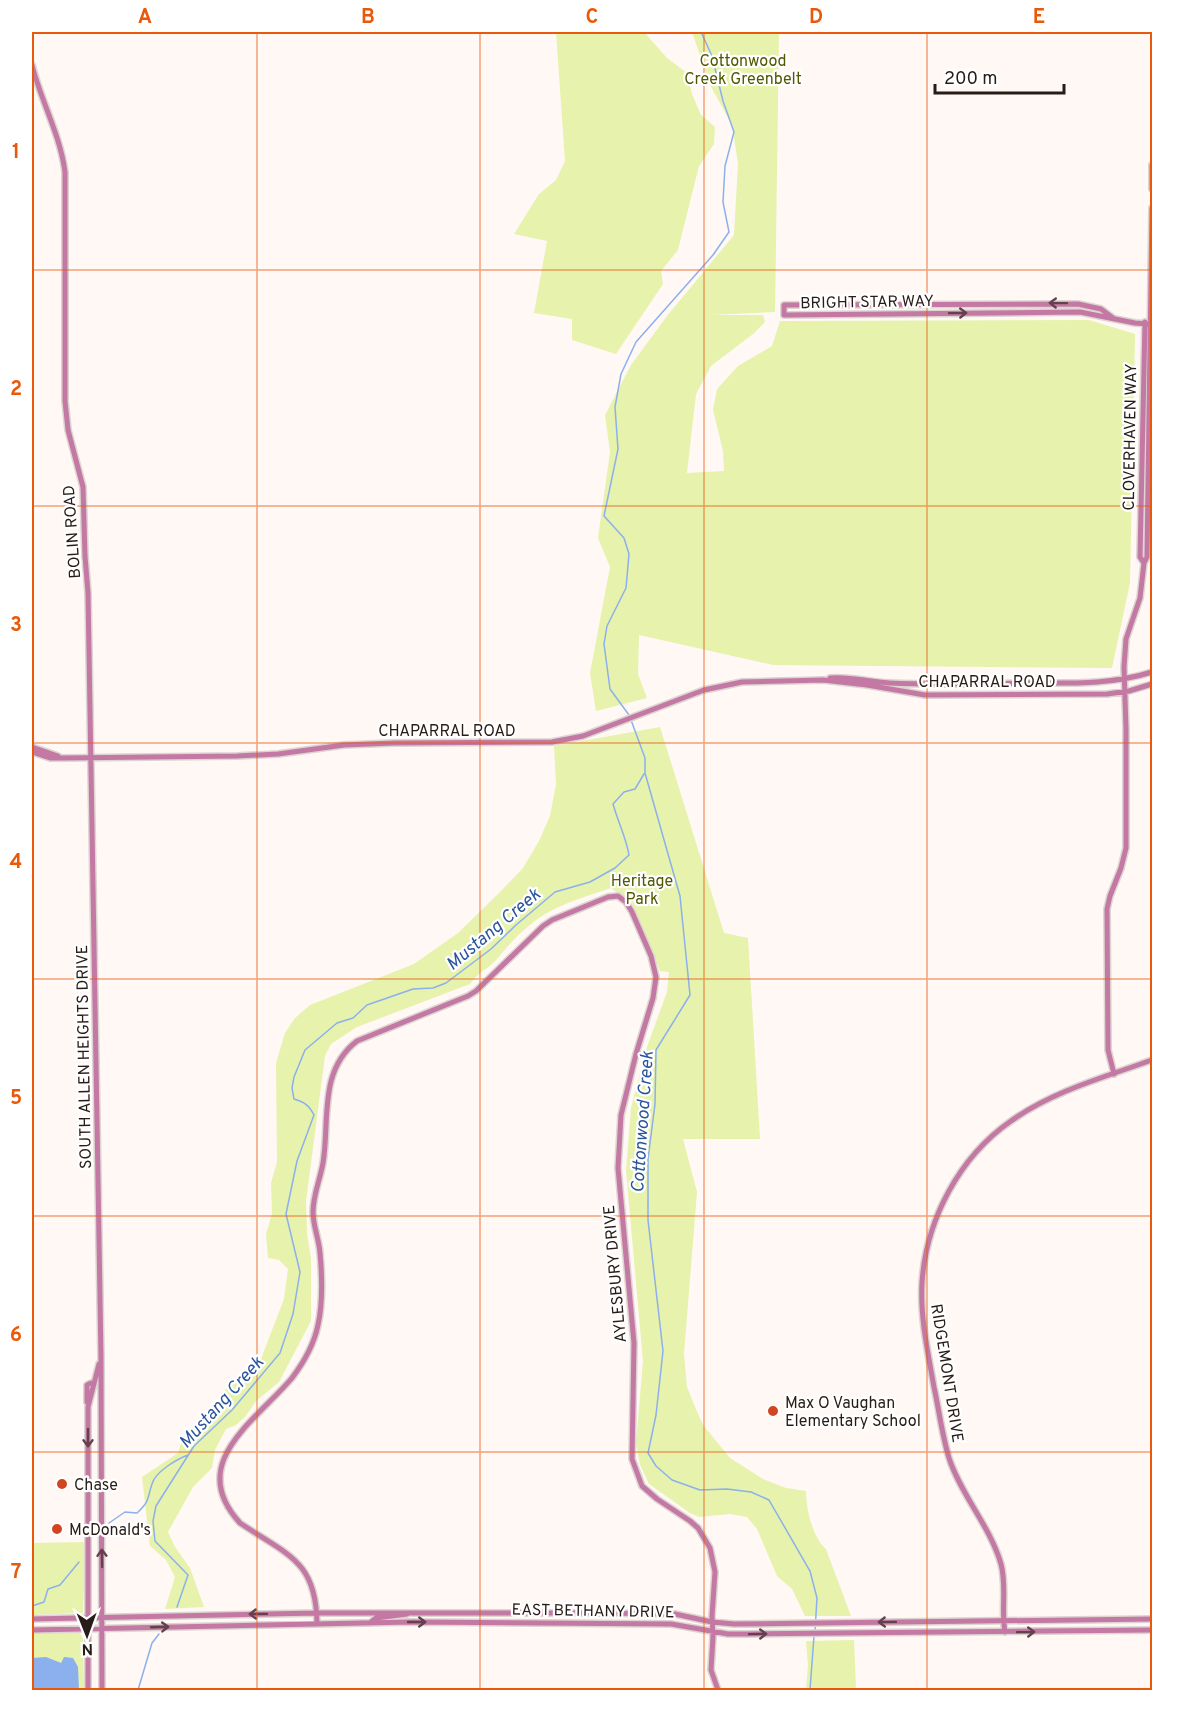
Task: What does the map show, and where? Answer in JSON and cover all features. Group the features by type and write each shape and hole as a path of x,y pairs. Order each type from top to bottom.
{"main road":[{"name":"BOLIN ROAD","path":"32,65 59,141 66,188 65,401 68,428 84,495 91,758"},
{"path":"1152,165 1152,189"},
{"name":"CLOVERHAVEN WAY","path":"1114,1074 1108,1050 1107,909 1126,848 1126,639 1140,598 1144,563 1147,557 1152,208"},
{"name":"BRIGHT STAR WAY","path":"1113,318 1101,309 1078,304 784,305 784,315 1080,312 1144,324 1151,324"},
{"name":"CLOVERHAVEN WAY","path":"1144,563 1140,557 1144,324 1150,312"},
{"name":"CHAPARRAL ROAD","path":"822,680 844,677 887,683 927,684 1125,680 1152,672"},
{"name":"CHAPARRAL ROAD","path":"32,752 50,758 91,758 278,754 394,743 538,743 566,740 704,690 734,682 822,680 867,684 925,695 1100,694 1125,692 1152,684"},
{"name":"CHAPARRAL ROAD","path":"32,747 63,758"},
{"name":"SOUTH ALLEN HEIGHTS DRIVE","path":"91,758 101,1357 102,1690"},
{"name":"AYLESBURY DRIVE","path":"317,1612 312,1585 307,1574 297,1562 240,1523 223,1499 220,1478 224,1457 230,1445 291,1379 314,1339 320,1314 320,1254 313,1212 323,1163 324,1130 333,1074 344,1052 357,1041 468,996 476,991 543,926 552,920 608,897 618,896 626,902 632,912 651,957 656,977 653,998 624,1101 619,1143 618,1168 634,1343 632,1459 642,1486 698,1528 710,1548 715,1572 711,1670 718,1690"},
{"name":"RIDGEMONT DRIVE","path":"1005,1632 1003,1576 1000,1563 991,1539 954,1472 946,1447 923,1312 924,1263 933,1227 958,1176 980,1148 1001,1128 1024,1112 1051,1098 1152,1060"},
{"name":"SOUTH ALLEN HEIGHTS DRIVE","path":"88,1690 88,1407 101,1357"},
{"path":"94,1384 98,1389 101,1422"},
{"path":"89,1504 101,1504"},
{"path":"317,1612 317,1623"},
{"name":"EAST BETHANY DRIVE","path":"32,1618 317,1612 472,1612 675,1614 734,1624 1152,1619"},
{"path":"370,1623 376,1618 395,1617 414,1612"},
{"path":"472,1612 472,1623"},
{"path":"595,1613 595,1623"},
{"path":"1065,1620 1065,1631"},
{"path":"1125,1620 1125,1631"},
{"path":"941,1621 944,1633"},
{"name":"EAST BETHANY DRIVE","path":"32,1630 317,1623 672,1624 745,1634 1152,1630"}],"green space":[{"path":"556,32 644,32 667,58 687,73 692,94 701,115 715,127 714,144 699,166 678,250 661,271 663,284 616,354 572,340 572,319 534,313 547,241 514,234 539,194 556,180 565,161"},
{"name":"Cottonwood Creek Greenbelt","path":"692,32 779,32 775,312 711,315 763,315 765,322 711,366 696,394 687,473 724,471 723,451 713,410 717,389 738,366 772,346 780,321 1089,320 1135,334 1130,583 1112,668 773,665 639,635 638,674 647,698 596,711 590,673 610,567 598,538 610,452 605,415 631,365 667,316 734,235 738,164 732,125 710,85"},
{"name":"Heritage Park","path":"660,727 724,933 748,938 760,1139 683,1139 697,1192 684,1354 687,1387 703,1425 730,1458 763,1479 786,1488 806,1491 807,1506 814,1530 826,1549 851,1616 805,1616 792,1589 777,1576 757,1529 747,1517 730,1514 699,1517 690,1513 649,1484 640,1465 636,1443 643,1361 626,1170 631,1108 647,1047 667,992 669,972 660,971 632,903 611,888 569,903 539,918 512,941 470,984 357,1027 331,1044 325,1056 306,1201 307,1234 311,1258 311,1321 279,1382 256,1401 236,1425 226,1429 215,1450 212,1468 193,1487 168,1532 175,1547 190,1568 204,1607 165,1609 175,1577 166,1560 150,1546 142,1477 178,1453 182,1440 199,1431 218,1406 224,1391 259,1364 284,1299 288,1269 279,1260 268,1258 266,1234 272,1214 271,1183 277,1162 276,1063 285,1033 295,1018 310,1005 414,964 458,933 523,868 550,816 556,784 554,746"},
{"path":"86,1542 83,1613 32,1615 32,1543"},
{"path":"79,1632 83,1638 84,1690 32,1690 32,1633"},
{"path":"854,1640 856,1690 806,1690 808,1665 806,1641"}],"water":[{"path":"46,1657 61,1663 64,1657 73,1658 78,1667 79,1690 32,1690 32,1658"}],"waterway":[{"name":"Cottonwood Creek","path":"629,715 610,689 604,644 607,626 626,588 629,554 624,538 604,516 618,449 615,407 621,374 636,342 713,255 729,232 723,202 725,166 734,132 723,101 712,56 701,32"},
{"name":"Cottonwood Creek","path":"631,720 645,758 645,773 680,896 690,995 656,1050 655,1104 648,1159 648,1220 663,1351 656,1415 648,1453 656,1466 672,1480 700,1490 727,1489 751,1492 769,1500 810,1571 817,1598 815,1631"},
{"name":"Mustang Creek","path":"177,1607 188,1575 155,1541 153,1521 156,1506 194,1446 232,1410 280,1353 293,1314 300,1272 286,1214 297,1161 314,1115 306,1104 294,1099 292,1088 305,1050 337,1023 353,1018 367,1005 413,989 433,988 446,983 491,949 555,892 590,882 615,868 629,855 613,804 624,792 635,789 644,774"},
{"path":"109,1523 125,1512 137,1513 146,1503 157,1475 188,1455"},
{"path":"32,1606 44,1602 48,1589 60,1585 79,1562"},
{"name":"Mustang Creek","path":"138,1690 152,1643 159,1634"},
{"name":"Cottonwood Creek","path":"810,1690 814,1636"}],"place":[{"name":"Max O Vaughan Elementary School","path":"773,1411"},
{"name":"Chase","path":"62,1484"},
{"name":"McDonald's","path":"57,1529"}]}
